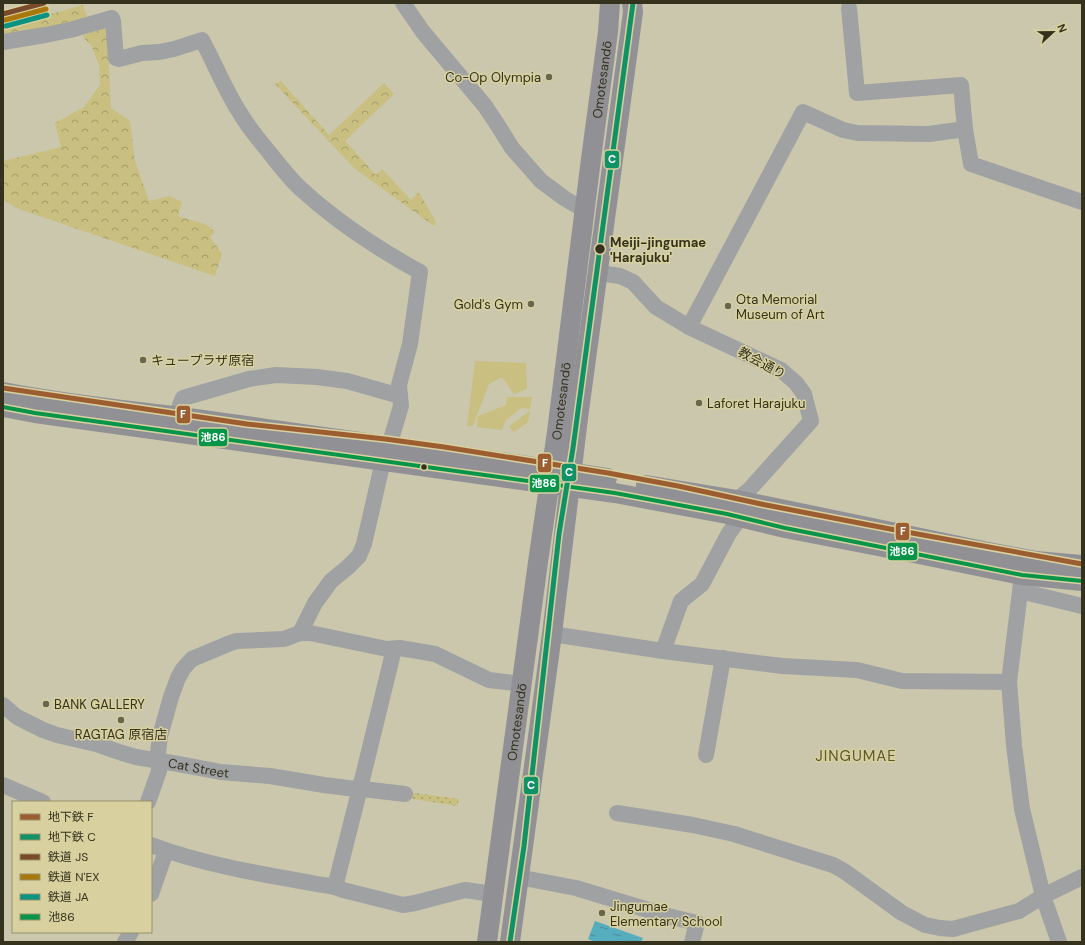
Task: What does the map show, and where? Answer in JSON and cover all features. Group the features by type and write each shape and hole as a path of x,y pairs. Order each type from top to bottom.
{"main road":[{"name":"Omotesandō","path":"487,942 550,477 608,32 610,3"},
{"name":"Omotesandō","path":"510,942 552,634 618,116 633,12 632,3"},
{"path":"3,392 38,399 178,417 386,453 571,480 1036,561 1082,565"},
{"path":"3,407 36,413 386,453"},
{"path":"739,509 785,528 914,553 1021,583 1082,581"}],"street":[{"path":"403,3 423,32 485,106 512,148 541,181 564,198 584,210"},
{"path":"849,8 857,93 961,85 965,128 971,164 1082,202"},
{"path":"3,42 70,30 112,18 116,58 119,59 142,53 174,49 202,40 240,114 259,140 300,188 348,227 400,261 420,272 410,344 399,386 401,406 386,453 364,544 358,556 348,567 331,581 314,603 300,632"},
{"path":"688,327 803,112 843,130 858,134 929,134 965,128"},
{"name":"教会通り","path":"599,273 620,276 633,282 656,307 688,327 781,370 796,383 804,394 811,421 749,490 739,509"},
{"path":"178,417 183,398 249,378 276,376 317,377 347,381 400,396"},
{"path":"663,651 681,601 702,584 729,532 739,509"},
{"path":"1036,561 1021,583 1009,682 1014,745 1022,810 1043,896 1059,942"},
{"path":"1021,583 1082,606"},
{"path":"148,801 159,771 158,754 160,736 171,697 182,669 192,659 236,641 284,639 300,632 310,633 387,649 400,648 435,654 489,680 522,684"},
{"path":"552,634 663,651 782,666 856,670 902,681 1009,682"},
{"path":"335,887 394,649"},
{"path":"706,756 723,658"},
{"name":"Cat Street","path":"3,705 18,717 43,730 96,744 127,755 221,772 270,776 324,785 405,794"},
{"path":"3,785 41,801"},
{"path":"617,813 694,825 734,834 833,865 844,871 902,913 925,925 940,928 953,928 1019,911 1043,896 1082,877"},
{"path":"152,845 166,851 229,868 335,887 403,905 465,890 493,894"},
{"path":"152,891 166,851"},
{"path":"518,877 576,888 668,916 697,923 692,942"},
{"path":"125,942 130,933"}],"green space":[{"path":"83,5 88,20 3,37 3,23 7,22 11,25"},
{"path":"107,27 111,108 130,121 135,161 149,201 169,196 182,202 178,216 207,225 215,232 210,237 222,254 215,276 16,208 3,199 3,161 61,147 55,123 84,107 100,85 99,65 91,45 82,36"},
{"path":"281,81 329,135 384,83 394,94 345,141 376,175 382,169 411,200 419,192 436,222 434,226 354,168 275,84"},
{"path":"475,361 526,363 527,389 514,394 502,377 489,384 473,426 467,426"},
{"path":"507,397 532,397 530,409 521,408 506,420 502,430 477,427 478,416 506,405"},
{"path":"530,411 528,422 514,432 509,427 512,424"},
{"path":"408,792 459,799 457,806 407,798"}],"water":[{"path":"595,921 643,938 641,942 595,942 588,939"}],"metro line":[{"name":"C","path":"510,942 524,846 559,534 573,448 633,3"},
{"name":"F","path":"3,388 247,424 444,447 608,473 890,529 1082,564"}],"rail line":[{"name":"JS","path":"3,14 44,3"},
{"name":"N'EX","path":"5,20 46,9"},
{"name":"JA","path":"6,26 47,15"}],"transit line":[{"name":"池86","path":"3,407 35,413 615,493 727,514 785,528 1022,575 1082,581"}],"place":[{"name":"Co-Op Olympia","path":"549,77"},
{"name":"Meiji-jingumae 'Harajuku'","path":"600,249"},
{"name":"Gold's Gym","path":"531,304"},
{"name":"Ota Memorial Museum of Art","path":"728,306"},
{"name":"キュープラザ原宿","path":"143,360"},
{"name":"Laforet Harajuku","path":"699,403"},
{"name":"BANK GALLERY","path":"46,704"},
{"name":"RAGTAG 原宿店","path":"121,720"},
{"name":"Jingumae Elementary School","path":"602,913"}],"district":[{"name":"JINGUMAE","path":"856,756"}]}
